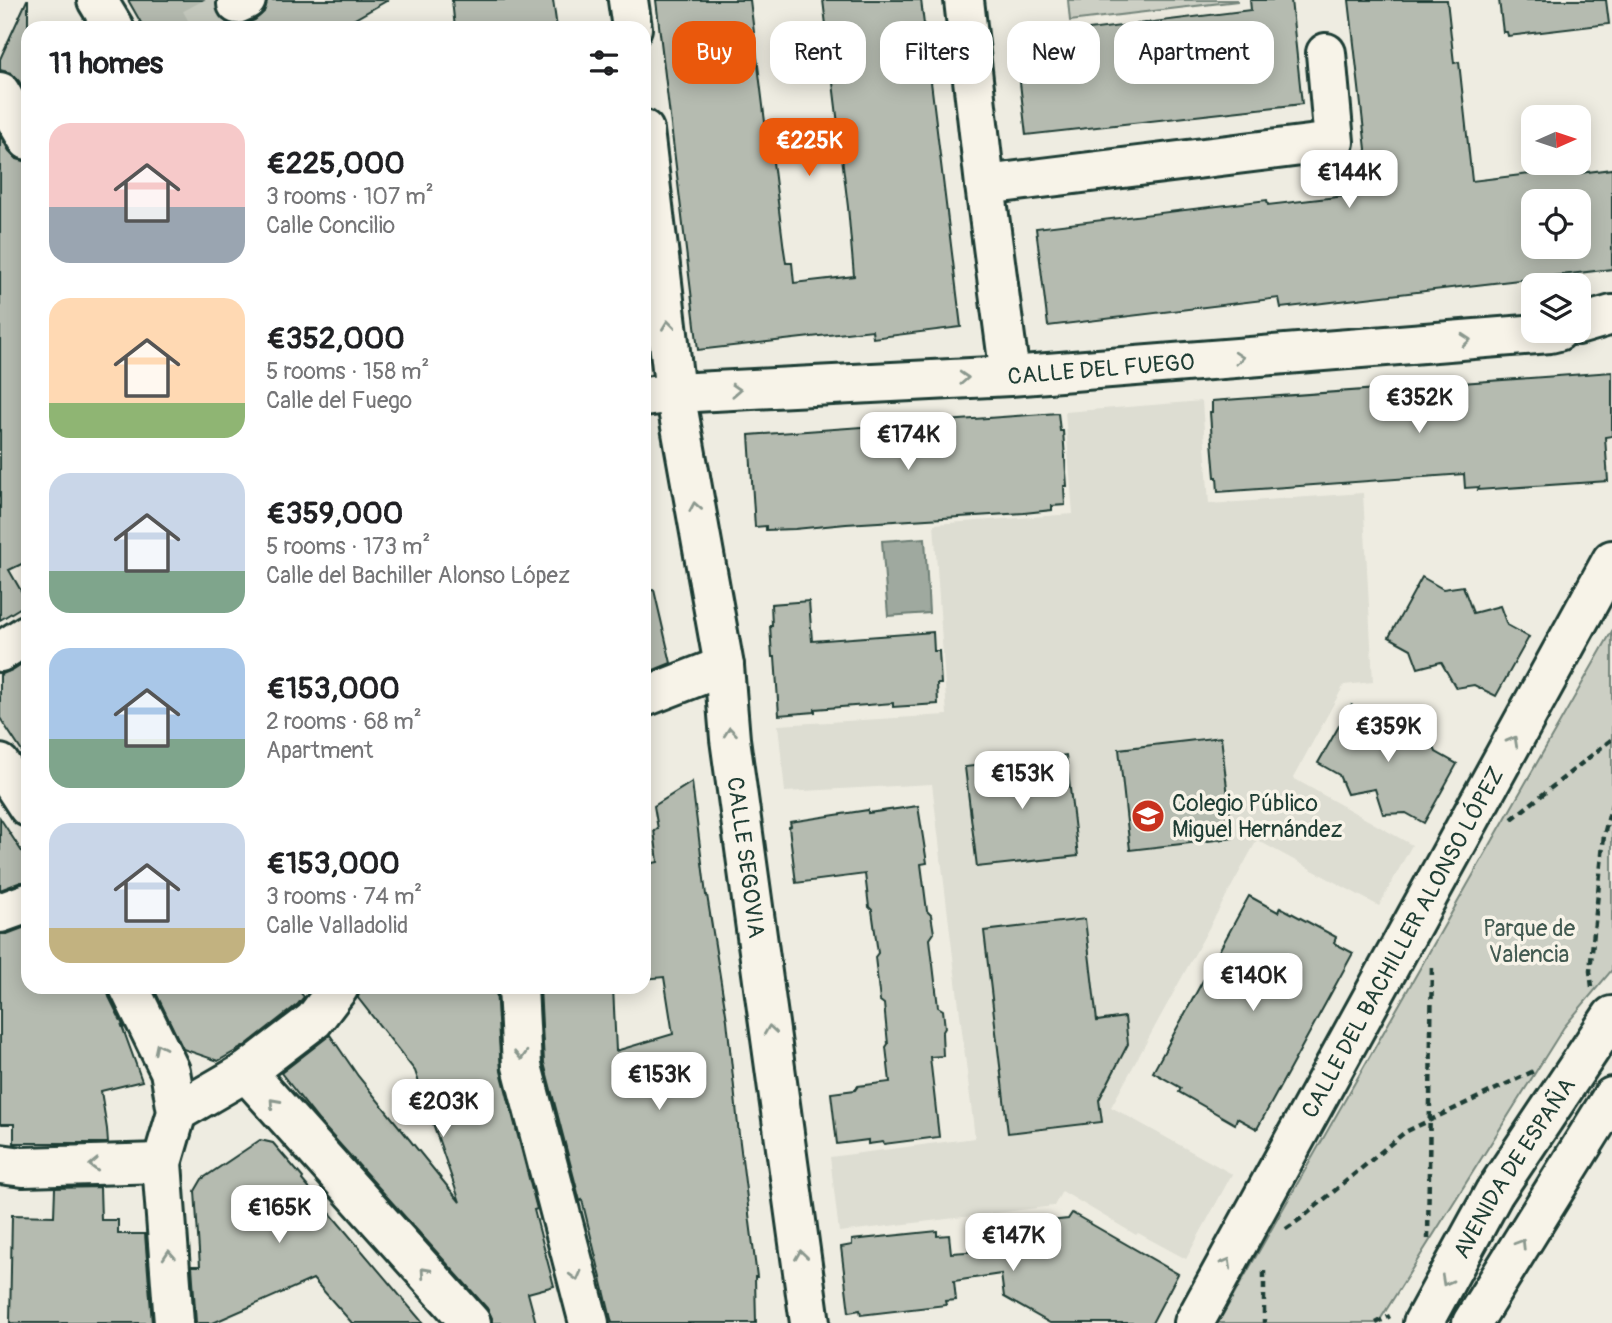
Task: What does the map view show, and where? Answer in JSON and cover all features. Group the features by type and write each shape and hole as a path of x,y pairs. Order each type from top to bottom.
{"street":[{"path":"97,0 110,21"},
{"path":"628,0 631,21"},
{"path":"964,0 1010,376"},
{"path":"985,185 1334,142 1326,53"},
{"path":"0,92 21,128"},
{"name":"CALLE SEGOVIA","path":"651,246 660,395 723,666 732,752 810,1323"},
{"path":"1591,321 1612,315"},
{"name":"CALLE DEL FUEGO","path":"660,395 1010,376 1521,335"},
{"name":"CALLE DEL BACHILLER ALONSO LÓPEZ","path":"1194,1323 1612,560"},
{"path":"0,652 21,638"},
{"path":"651,694 723,666"},
{"path":"0,764 21,796"},
{"path":"0,913 21,906"},
{"path":"132,994 170,1071 177,1112 162,1163 174,1323"},
{"path":"177,1112 246,1072 314,1020 334,994"},
{"path":"518,994 522,1066 589,1323"},
{"name":"AVENIDA DE ESPAÑA","path":"1423,1323 1494,1193 1605,1026"},
{"path":"246,1072 471,1323"},
{"name":"AVENIDA DE ESPAÑA","path":"1472,1323 1612,1097"},
{"path":"0,1164 23,1167 162,1163"}],"path":[{"path":"1509,821 1612,739"},
{"path":"1605,1026 1590,971 1604,835 1612,804"},
{"path":"1428,1244 1432,955"},
{"path":"1283,1231 1405,1132 1545,1066"},
{"path":"1264,1258 1264,1323"}],"shaded area":[{"name":"Colegio Público Miguel Hernández","path":"1202,401 1209,504 1363,493 1373,682 1344,685 1293,778 1412,845 1379,906 1257,840 1111,1107 1232,1174 1186,1259 1138,1233 1136,1235 1062,1191 1054,1206 839,1232 830,1157 975,1138 932,784 785,792 778,725 947,715 934,524 1073,514 1065,412"},
{"path":"925,538 929,613 888,616 882,541"}],"green space":[{"path":"1068,0 1237,0 1237,1 1070,21"},
{"name":"Parque de Valencia","path":"1612,631 1612,970 1564,1027 1378,1323 1218,1323"}],"building":[{"path":"28,0 28,21 21,21 21,85 11,73 0,70 0,59"},
{"path":"128,0 216,0 217,13 224,21 140,21"},
{"path":"267,0 388,0 351,21 253,21 264,12"},
{"path":"452,0 553,0 556,21 454,21"},
{"path":"656,0 750,0 753,21 672,21 672,84 756,84 756,49 786,263 792,263 794,283 854,276 833,84 866,84 866,21 826,21 823,0 921,0 924,21 880,21 880,84 931,84 961,327 873,338 872,330 698,350"},
{"path":"1250,0 1291,0 1302,104 1026,135 1020,84 1100,84 1100,29 1114,27 1114,84 1274,84 1274,21 1161,21 1251,10"},
{"path":"1349,0 1447,0 1454,63 1459,62 1472,181 1522,175 1591,175 1591,172 1612,169 1612,269 1578,273 1521,273 1521,280 1281,308 1279,298 1048,326 1036,228 1267,200 1268,205 1371,193"},
{"path":"1499,0 1606,0 1609,24 1508,36 1507,32 1503,32"},
{"path":"0,135 9,151 21,160 21,564 9,570 21,591 21,607 0,620"},
{"path":"1612,372 1612,436 1605,437 1608,481 1478,490 1479,487 1465,488 1464,474 1218,492 1210,412 1212,401"},
{"path":"1058,413 1060,431 1063,431 1067,486 1064,486 1065,505 1052,506 1052,510 795,529 766,530 766,526 755,527 749,435"},
{"path":"1422,577 1443,589 1463,586 1473,613 1500,606 1507,625 1529,637 1496,696 1474,685 1456,688 1441,662 1418,668 1411,649 1389,637"},
{"path":"651,590 654,590 671,663 651,671"},
{"path":"809,601 812,641 933,632 934,651 939,651 941,684 937,684 938,704 893,707 893,703 815,709 815,712 779,715 775,657 772,657 771,604"},
{"path":"21,664 21,750 0,718 0,675"},
{"path":"1351,705 1372,716 1391,713 1404,738 1429,734 1436,752 1457,764 1424,823 1406,813 1383,814 1375,789 1347,794 1339,775 1318,763"},
{"path":"1221,737 1233,838 1130,850 1119,749"},
{"path":"1066,755 1078,856 977,867 965,767"},
{"path":"692,782 706,895 727,1020 757,1277 756,1323 612,1323 544,1063 540,994 613,994 616,1051 673,1034 664,977 651,978 651,864 658,862 654,830 658,829 654,806"},
{"path":"918,806 927,863 921,864 927,911 931,915 934,933 930,939 938,1007 943,1010 945,1028 942,1033 943,1056 930,1057 939,1137 884,1144 868,1144 868,1140 837,1144 831,1093 890,1082 884,1004 880,1001 875,957 878,953 872,910 869,907 865,874 796,883 790,822 868,810 868,813"},
{"path":"0,818 21,850 21,882 0,890"},
{"path":"1249,896 1278,912 1280,907 1336,937 1334,943 1353,953 1257,1129 1237,1118 1235,1124 1179,1092 1181,1088 1153,1072"},
{"path":"1085,919 1097,1021 1125,1017 1128,1044 1099,1100 1102,1122 1008,1133 984,931"},
{"path":"21,929 21,994 108,994 124,1027 122,1026 142,1081 101,1091 108,1143 14,1143 14,1124 0,1124 0,934"},
{"path":"156,994 302,994 304,997 246,1045 218,1061 183,1049"},
{"path":"359,994 496,994 501,1071 554,1286 528,1293 536,1323 492,1323 487,1308 319,1121 281,1073 330,1035 358,1076 460,1202 415,1071 358,998"},
{"path":"260,1140 273,1143 423,1323 352,1323 313,1279 213,1323 196,1323 192,1266 200,1266 195,1191 202,1179"},
{"path":"100,1187 101,1220 118,1220 118,1234 145,1234 152,1323 10,1323 12,1215 54,1216 55,1188"},
{"path":"1072,1213 1178,1274 1152,1323 1050,1323 1004,1297 1001,1274 954,1281 956,1300 945,1301 946,1305 861,1315 860,1310 849,1312 841,1247 852,1245 852,1240 937,1231 937,1236 949,1235 951,1253 998,1250 996,1232 1000,1232 1000,1226 1068,1219"}],"tunnel":[{"path":"205,21 237,4"}],"place":[{"name":"Colegio Público Miguel Hernández","path":"1148,816"}]}
